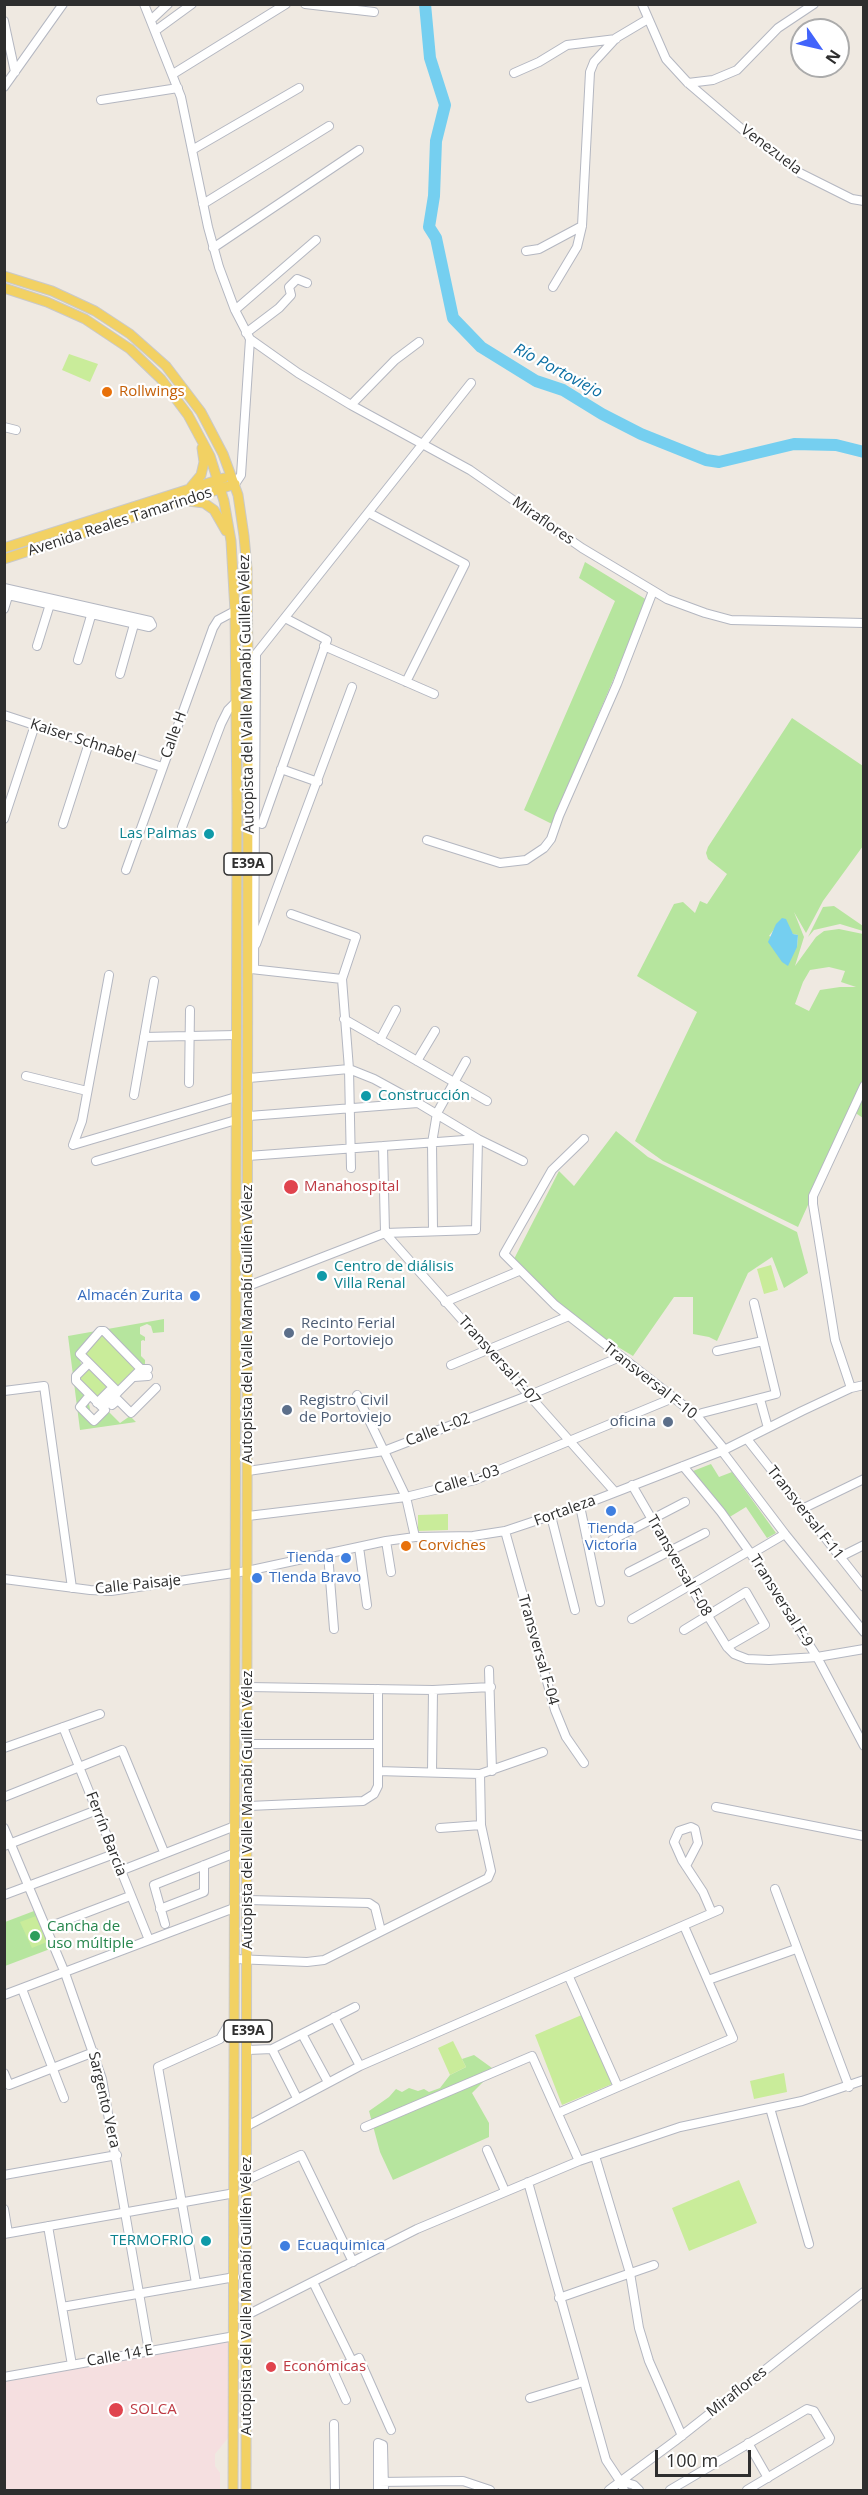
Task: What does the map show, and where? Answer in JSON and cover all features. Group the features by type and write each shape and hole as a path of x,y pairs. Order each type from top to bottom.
{"main road":[{"name":"Autopista del Valle Manabí Guillén Vélez","path":"4,276 74,300 114,323 143,344 166,366 195,402 217,440 233,480 246,550 252,807 248,1142 249,1806 246,2489"},
{"name":"Autopista del Valle Manabí Guillén Vélez","path":"4,288 68,311 115,337 161,379 199,434 220,484 232,552 236,702 233,2490"},
{"path":"199,434 203,469 183,496 204,503 217,513 224,525 232,552"},
{"name":"Avenida Reales Tamarindos","path":"4,559 233,480"},
{"name":"Avenida Reales Tamarindos","path":"4,548 183,496"},
{"path":"236,1142 248,1142"},
{"path":"233,2490 246,2489"}],"street":[{"path":"4,87 63,4"},
{"path":"144,4 178,88 213,248 235,310 248,336 241,475 233,480"},
{"path":"151,20 168,4"},
{"path":"155,31 192,4"},
{"path":"173,74 286,4"},
{"path":"305,4 374,12"},
{"name":"Venezuela","path":"642,4 666,59 688,83 743,130 800,173 852,199 864,201"},
{"path":"688,83 714,80 737,70 778,28 814,4"},
{"path":"553,287 577,247 582,226 590,72 594,62 616,39 648,19"},
{"path":"4,21 15,72"},
{"path":"514,73 539,62 567,45 616,39"},
{"path":"101,100 178,88"},
{"path":"192,150 299,88"},
{"path":"203,204 329,126"},
{"path":"213,248 359,150"},
{"path":"526,250 539,249 582,226"},
{"path":"235,310 316,240"},
{"path":"248,336 291,295 289,287 297,279 307,284"},
{"name":"Miraflores","path":"248,336 298,373 420,444 470,470 582,548 652,591 688,608 731,620 864,623"},
{"path":"351,405 395,360 419,342"},
{"path":"248,664 369,513 420,444 471,383"},
{"path":"4,427 16,430"},
{"path":"369,513 465,564 405,682"},
{"path":"427,840 500,863 525,860 544,848 551,839 617,684 652,591"},
{"path":"4,609 7,592 135,621 120,674"},
{"path":"37,646 51,602"},
{"path":"78,660 93,611"},
{"name":"Calle H","path":"126,870 213,628 218,620 235,611"},
{"path":"262,824 327,639 285,618"},
{"path":"324,646 434,694"},
{"path":"254,949 252,807 256,654"},
{"path":"342,979 250,966 254,949 352,687"},
{"path":"182,827 221,724 228,710 236,702"},
{"name":"Kaiser Schnabel","path":"4,715 162,767"},
{"path":"221,724 226,721 236,725"},
{"path":"4,819 36,726"},
{"path":"63,824 89,743"},
{"path":"281,769 318,782"},
{"path":"252,807 268,806"},
{"path":"291,914 356,937 342,979 349,1069 351,1168"},
{"path":"109,975 82,1121 73,1145 236,1097"},
{"path":"134,1095 154,981"},
{"path":"189,1083 190,1010"},
{"path":"380,1040 396,1010"},
{"path":"344,1019 487,1101"},
{"path":"417,1061 435,1031"},
{"path":"144,1037 236,1035"},
{"path":"433,1230 432,1143 437,1113 466,1061"},
{"path":"249,1078 349,1069 374,1079 437,1113 478,1139 524,1161"},
{"path":"26,1076 87,1091"},
{"path":"850,1388 836,1340 814,1217 813,1196 864,1086"},
{"path":"249,1116 418,1103"},
{"path":"96,1161 236,1120"},
{"path":"248,1156 478,1139"},
{"path":"248,1286 385,1233 477,1230 478,1139"},
{"name":"Transversal F-10","path":"584,1139 552,1170 504,1254 519,1271 569,1316 697,1416 785,1534 864,1632"},
{"path":"383,1146 385,1233"},
{"name":"Transversal F-07","path":"385,1233 615,1492"},
{"path":"445,1302 519,1271"},
{"path":"702,1413 776,1394 754,1303"},
{"path":"451,1365 569,1316"},
{"path":"100,1405 134,1377 146,1372 104,1331 100,1331 80,1351 80,1354 116,1390"},
{"path":"717,1351 763,1341"},
{"name":"Calle L-02","path":"248,1471 384,1451 530,1395 620,1357"},
{"path":"89,1363 76,1376 76,1381 90,1395 105,1410 94,1421 80,1407 90,1395"},
{"name":"Fortaleza","path":"248,1571 386,1541 415,1537 473,1536 505,1531 580,1506 723,1450 850,1388 864,1385"},
{"path":"4,1391 44,1386 72,1588"},
{"path":"109,1401 112,1405 117,1400 131,1413 156,1388"},
{"path":"100,1405 109,1401 116,1390"},
{"path":"357,1395 406,1497 415,1537"},
{"name":"Calle L-03","path":"248,1516 406,1497 475,1480 673,1398"},
{"path":"760,1399 768,1428"},
{"name":"Transversal F-11","path":"747,1439 864,1587"},
{"name":"Transversal F-9","path":"683,1466 750,1552 817,1657 864,1746"},
{"path":"802,1509 864,1479"},
{"name":"Transversal F-08","path":"633,1485 651,1520 727,1647"},
{"path":"612,1540 685,1502"},
{"path":"580,1506 600,1602"},
{"path":"551,1516 575,1610"},
{"name":"Transversal F-04","path":"505,1531 533,1638 555,1710 566,1737 584,1763"},
{"path":"629,1572 705,1533"},
{"path":"632,1619 690,1584 785,1534"},
{"path":"386,1541 391,1572"},
{"path":"840,1557 864,1545"},
{"path":"359,1547 368,1605"},
{"path":"328,1554 334,1629"},
{"name":"Calle Paisaje","path":"4,1578 111,1591 248,1571"},
{"path":"684,1630 745,1592 749,1594 766,1623 727,1647 734,1654 747,1659 769,1660 817,1657 864,1649"},
{"path":"489,1670 492,1771"},
{"path":"248,1687 433,1690 491,1687"},
{"path":"249,1806 363,1801 374,1794 378,1786 378,1689"},
{"path":"432,1772 433,1690"},
{"path":"4,1748 100,1714"},
{"name":"Ferrín Barcia","path":"63,1727 130,1896 150,1940"},
{"path":"249,1744 378,1744"},
{"path":"4,1797 122,1750 164,1852"},
{"path":"378,1771 480,1774 543,1752"},
{"path":"235,1959 307,1962 324,1960 490,1875 482,1825 480,1774"},
{"path":"716,1807 864,1836"},
{"path":"8,1845 97,1810"},
{"path":"440,1828 482,1825"},
{"path":"120,1871 235,1826"},
{"path":"247,2126 360,2066 716,1912 686,1866 674,1842 679,1831 691,1827 695,1829 698,1843 686,1866"},
{"name":"Sargento Vera","path":"4,1828 8,1845 29,1886 94,2052 106,2096 117,2155 149,2351"},
{"path":"165,1924 154,1885 235,1853"},
{"path":"4,1895 114,1854"},
{"path":"160,1909 204,1892 204,1865"},
{"path":"775,1889 795,1949 849,2087"},
{"path":"46,1928 130,1896"},
{"path":"248,1900 369,1904 375,1907 381,1931"},
{"path":"4,1995 234,1908"},
{"path":"558,2113 733,2038 684,1926"},
{"path":"708,1980 795,1949"},
{"path":"569,1977 618,2087"},
{"path":"22,1989 64,2098"},
{"path":"248,2050 272,2049 355,2007"},
{"path":"334,2017 360,2066"},
{"path":"196,2283 158,2067 220,2039 227,2026"},
{"path":"302,2034 328,2082"},
{"path":"272,2049 297,2098"},
{"path":"4,2073 9,2085 94,2052"},
{"path":"365,2127 532,2056 579,2162"},
{"path":"247,2315 417,2229 579,2162 702,2121 802,2102 864,2080"},
{"path":"770,2108 809,2244"},
{"path":"487,2150 505,2191"},
{"path":"4,2175 117,2155"},
{"path":"247,2180 301,2156 352,2262"},
{"path":"595,2156 630,2273 639,2328 650,2361 682,2436"},
{"path":"528,2182 606,2460 624,2490"},
{"path":"4,2209 6,2234 234,2193"},
{"path":"48,2226 72,2365"},
{"path":"559,2298 654,2265"},
{"path":"62,2307 235,2277"},
{"path":"313,2282 351,2361"},
{"name":"Miraflores","path":"609,2490 682,2436 864,2292"},
{"name":"Calle 14 E","path":"4,2377 235,2336 247,2336"},
{"path":"346,2400 333,2371 359,2358 391,2430"},
{"path":"530,2398 583,2382"},
{"path":"670,2490 807,2409 814,2410 830,2438 829,2441 747,2490"},
{"path":"334,2424 335,2490"},
{"path":"748,2444 768,2478"},
{"path":"381,2486 463,2481 490,2490"},
{"path":"620,2481 634,2485 639,2490"}],"shaded area":[{"name":"SOLCA","path":"228,2341 228,2438 215,2454 215,2466 220,2473 220,2490 5,2490 5,2382"}],"green space":[{"path":"69,354 98,364 90,382 62,370"},
{"path":"585,562 647,600 552,824 524,810 615,601 579,578"},
{"path":"792,718 863,766 863,846 823,901 806,933 794,912 804,937 795,966 816,937 824,931 839,929 863,934 863,1118 851,1110 798,1227 663,1161 635,1141 697,1012 637,976 674,904 683,902 695,913 700,901 707,904 727,874 708,859 706,853","holes":["781,920 793,934 798,935 797,947 769,936","829,967 845,971 841,982 856,987 820,990 809,1011 795,1004 810,970"]},
{"path":"834,906 863,926 863,931 840,924 814,930 808,937 823,907"},
{"path":"616,1131 648,1157 797,1232 808,1273 784,1288 772,1257 748,1273 717,1341 693,1334 693,1297 674,1297 633,1356 603,1338 565,1310 528,1276 514,1259 559,1171 574,1186"},
{"path":"771,1265 778,1290 764,1294 757,1269"},
{"path":"164,1319 164,1332 153,1333 151,1326 147,1324 140,1327 140,1334 145,1337 145,1341 141,1341 141,1356 145,1360 145,1367 107,1330 96,1332 78,1349 93,1424 97,1423 108,1411 120,1423 130,1416 136,1422 80,1430 68,1336"},
{"path":"103,1333 139,1369 119,1389 83,1354"},
{"path":"88,1367 108,1387 97,1398 77,1378"},
{"path":"711,1464 719,1477 732,1472 776,1533 767,1538 746,1507 728,1518 693,1471"},
{"path":"448,1514 448,1530 418,1531 418,1515"},
{"path":"34,1911 50,1949 5,1966 5,1922"},
{"name":"Cancha de uso múltiple","path":"36,1916 47,1942 32,1948 20,1922"},
{"path":"584,2014 612,2084 562,2105 535,2035"},
{"path":"453,2041 466,2067 450,2075 438,2048"},
{"path":"474,2055 492,2068 484,2081 472,2093 489,2123 489,2137 393,2180 380,2152 369,2111 396,2089 402,2092 409,2088 418,2091 424,2089 429,2092 440,2088 450,2075 466,2067 462,2059"},
{"path":"784,2073 787,2092 754,2099 750,2081"},
{"path":"739,2180 757,2223 689,2251 672,2208"}],"water":[{"path":"782,918 786,919 793,934 798,935 797,947 788,966 782,962 768,942 776,924"}],"waterway":[{"name":"Río Portoviejo","path":"425,4 430,58 445,105 436,141 434,196 429,227 436,238 453,318 481,347 536,381 563,390 641,434 706,460 719,462 794,444 836,445 864,452"}],"place":[{"name":"Rollwings","path":"107,392"},
{"name":"Las Palmas","path":"209,834"},
{"name":"Construcción","path":"366,1096"},
{"name":"Manahospital","path":"291,1187"},
{"name":"Centro de diálisis Villa Renal","path":"322,1276"},
{"name":"Almacén Zurita","path":"195,1296"},
{"name":"Recinto Ferial de Portoviejo","path":"289,1333"},
{"name":"Registro Civil de Portoviejo","path":"287,1410"},
{"name":"oficina","path":"668,1422"},
{"name":"Tienda Victoria","path":"611,1511"},
{"name":"Corviches","path":"406,1546"},
{"name":"Tienda","path":"346,1558"},
{"name":"TIenda Bravo","path":"257,1578"},
{"name":"Cancha de uso múltiple","path":"35,1936"},
{"name":"TERMOFRIO","path":"206,2241"},
{"name":"Ecuaquimica","path":"285,2246"},
{"name":"Económicas","path":"271,2367"},
{"name":"SOLCA","path":"116,2410"}]}
